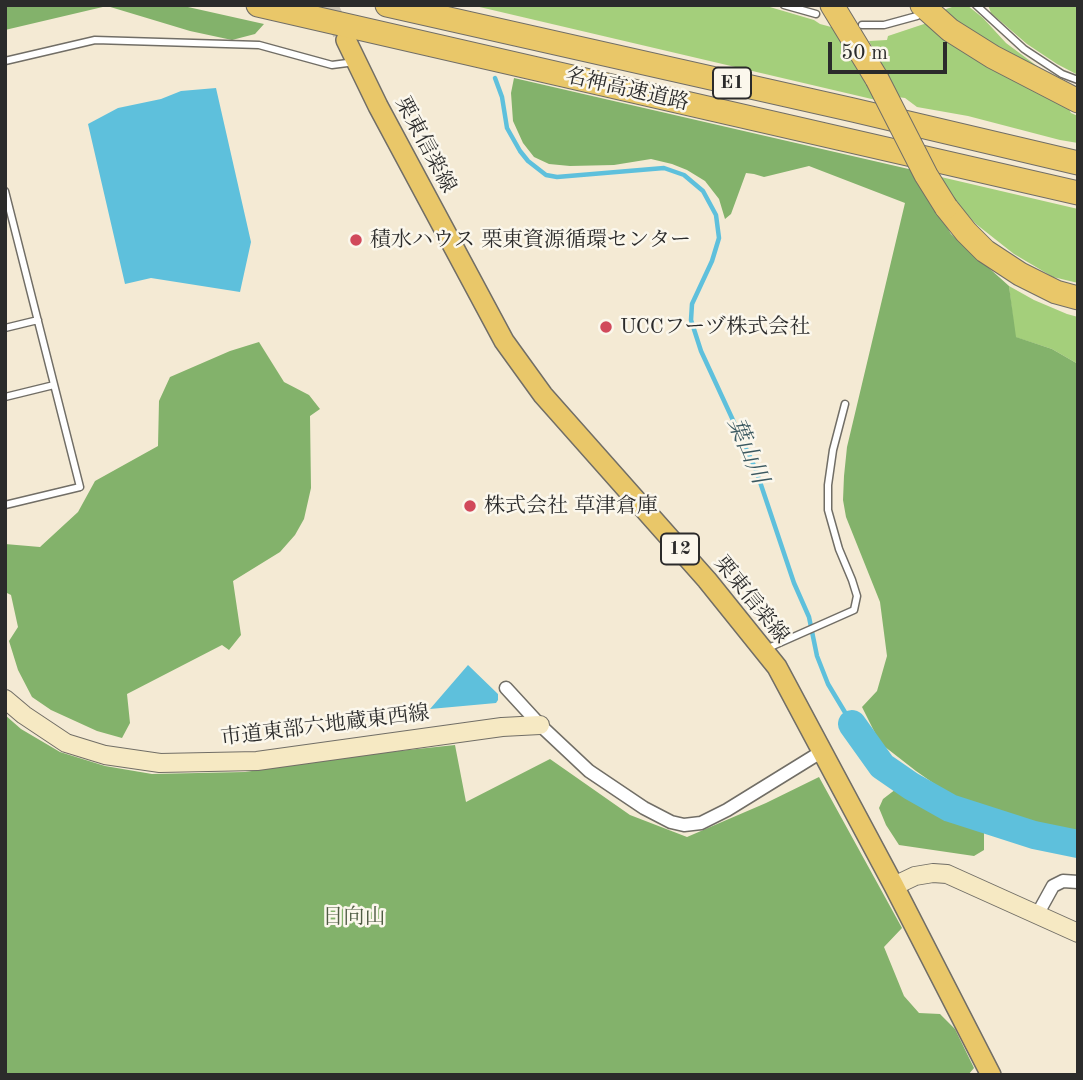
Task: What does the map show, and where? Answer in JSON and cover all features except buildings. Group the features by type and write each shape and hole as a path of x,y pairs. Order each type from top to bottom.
{"highway":[{"name":"名神高速道路","path":"258,5 1078,193"},
{"name":"名神高速道路","path":"387,5 1078,163"},
{"path":"824,10 877,79 926,175 946,207 985,251 1020,274 1056,292 1078,298"},
{"path":"920,11 993,57 1078,101"}],"main road":[{"name":"栗東信楽線","path":"346,40 504,341 543,395 707,580 777,667 991,1075"}],"street":[{"path":"506,688 589,771 644,808 671,822 684,825 701,823 727,810 821,751"},
{"name":"市道東部六地蔵東西線","path":"5,699 66,743 105,755 160,763 257,761 540,724"},
{"path":"894,886 915,876 947,874 1078,933"},
{"path":"1037,915 1053,886 1063,881 1078,882"}],"lane":[{"path":"784,5 824,10"},
{"path":"976,5 1024,49 1062,74 1078,80"},
{"path":"862,24 884,25 920,11"},
{"path":"5,61 96,40 259,45 332,65 357,62"},
{"path":"5,191 80,487 5,505"},
{"path":"5,328 38,320"},
{"path":"5,397 54,385"},
{"path":"763,650 854,610 857,596 828,510 833,450 845,404"}],"green space":[{"path":"5,5 179,5 264,24 255,34 232,40 190,31 107,6 5,30"},
{"path":"471,5 763,5 835,28 876,100"},
{"path":"967,5 1006,43 1049,75 1071,113 1078,116 1078,143 968,116 917,107 905,98 898,97 869,41 887,40 888,36 927,23 946,9"},
{"path":"988,5 1078,5 1078,75 1027,44 991,13"},
{"path":"514,78 913,170 951,234 1009,286 1016,337 1052,349 1078,364 1078,832 999,814 956,799 880,743 862,707 877,691 887,656 880,602 846,517 843,500 844,476 847,447 905,203 809,166 764,177 746,173 731,214 725,219 719,199 705,181 672,164 651,159 614,165 549,164 534,157 523,143 513,121 511,93"},
{"path":"941,177 1078,209 1078,283 1053,277 1014,254 976,224 956,202"},
{"path":"1009,286 1034,300 1078,317 1078,364 1052,349 1015,337"},
{"path":"259,342 284,382 309,395 320,409 310,416 311,488 304,519 295,535 280,552 233,581 241,635 229,650 222,645 127,694 130,723 122,738 97,731 51,710 32,697 18,670 9,641 18,627 11,595 5,592 5,544 40,547 78,512 95,481 158,446 159,401 170,377 230,351"},
{"name":"日向山","path":"5,715 21,729 60,752 105,766 152,774 245,772 455,745 466,802 550,759 630,815 687,837 819,777 902,928 884,947 904,996 919,1013 940,1014 955,1029 974,1068 968,1075 5,1075"},
{"path":"896,789 948,817 984,829 984,850 974,856 899,845 879,808 883,799"}],"water":[{"path":"216,88 251,242 240,292 151,278 125,284 88,124 118,108 161,99 181,91"},
{"path":"468,665 498,694 496,703 430,709"}],"waterway":[{"name":"葉山川","path":"495,78 502,97 507,128 528,161 546,175 557,177 664,168 684,175 703,191 716,215 719,238 712,261 692,304 691,320 701,351 756,470 794,583 809,617 817,656 828,684 852,724"},
{"name":"葉山川","path":"852,724 882,766 950,808 1034,835 1078,844"}],"tunnel":[{"path":"328,5 342,33"}],"place":[{"name":"積水ハウス 栗東資源循環センター","path":"356,240"},
{"name":"UCCフーヅ株式会社","path":"606,327"},
{"name":"株式会社 草津倉庫","path":"470,506"}]}
